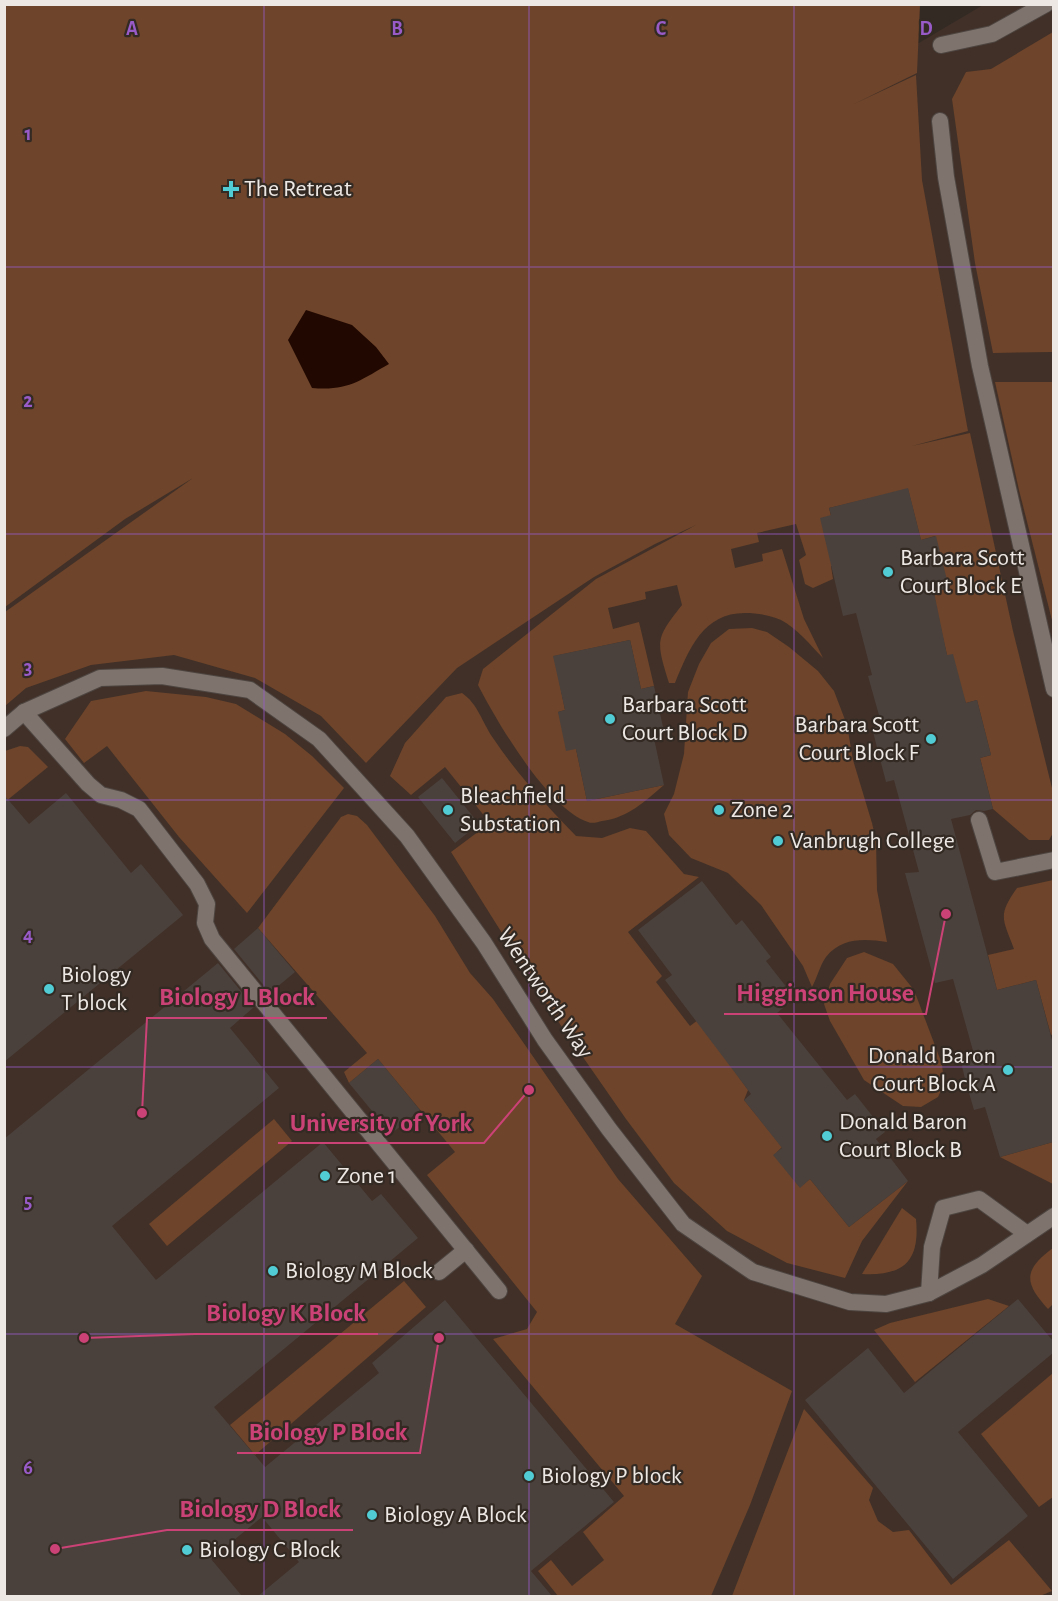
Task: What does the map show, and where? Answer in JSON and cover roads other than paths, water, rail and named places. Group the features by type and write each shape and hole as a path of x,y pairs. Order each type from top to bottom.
{"street":[{"path":"941,45 992,34 1046,4"},
{"path":"940,121 946,177 980,366 1053,689"},
{"name":"Wentworth Way","path":"4,729 24,712 100,678 162,676 250,690 319,739 407,836 484,943 552,1048 609,1129 683,1224 753,1272 850,1302 886,1304 929,1293 982,1265 1053,1216"},
{"path":"24,712 88,784 101,795 121,800 139,809 197,884 207,904 205,923 212,939 499,1291"},
{"path":"979,820 995,872 1053,860"},
{"path":"929,1293 932,1247 943,1208 979,1199 1027,1234"},
{"path":"439,1272 466,1251"}],"place":[{"name":"The Retreat","path":"231,189"},
{"name":"Barbara Scott Court Block E","path":"888,572"},
{"name":"Barbara Scott Court Block D","path":"610,719"},
{"name":"Barbara Scott Court Block F","path":"931,739"},
{"name":"Bleachfield Substation","path":"448,810"},
{"name":"Zone 2","path":"719,810"},
{"name":"Vanbrugh College","path":"778,841"},
{"name":"Higginson House","path":"946,914"},
{"name":"Biology T block","path":"49,989"},
{"name":"Donald Baron Court Block A","path":"1008,1070"},
{"name":"University of York","path":"529,1090"},
{"name":"Biology L Block","path":"142,1113"},
{"name":"Donald Baron Court Block B","path":"827,1136"},
{"name":"Zone 1","path":"325,1176"},
{"name":"Biology M Block","path":"273,1271"},
{"name":"Biology K Block","path":"84,1338"},
{"name":"Biology P Block","path":"439,1338"},
{"name":"Biology P block","path":"529,1476"},
{"name":"Biology A Block","path":"372,1515"},
{"name":"Biology D Block","path":"55,1549"},
{"name":"Biology C Block","path":"187,1550"}]}
